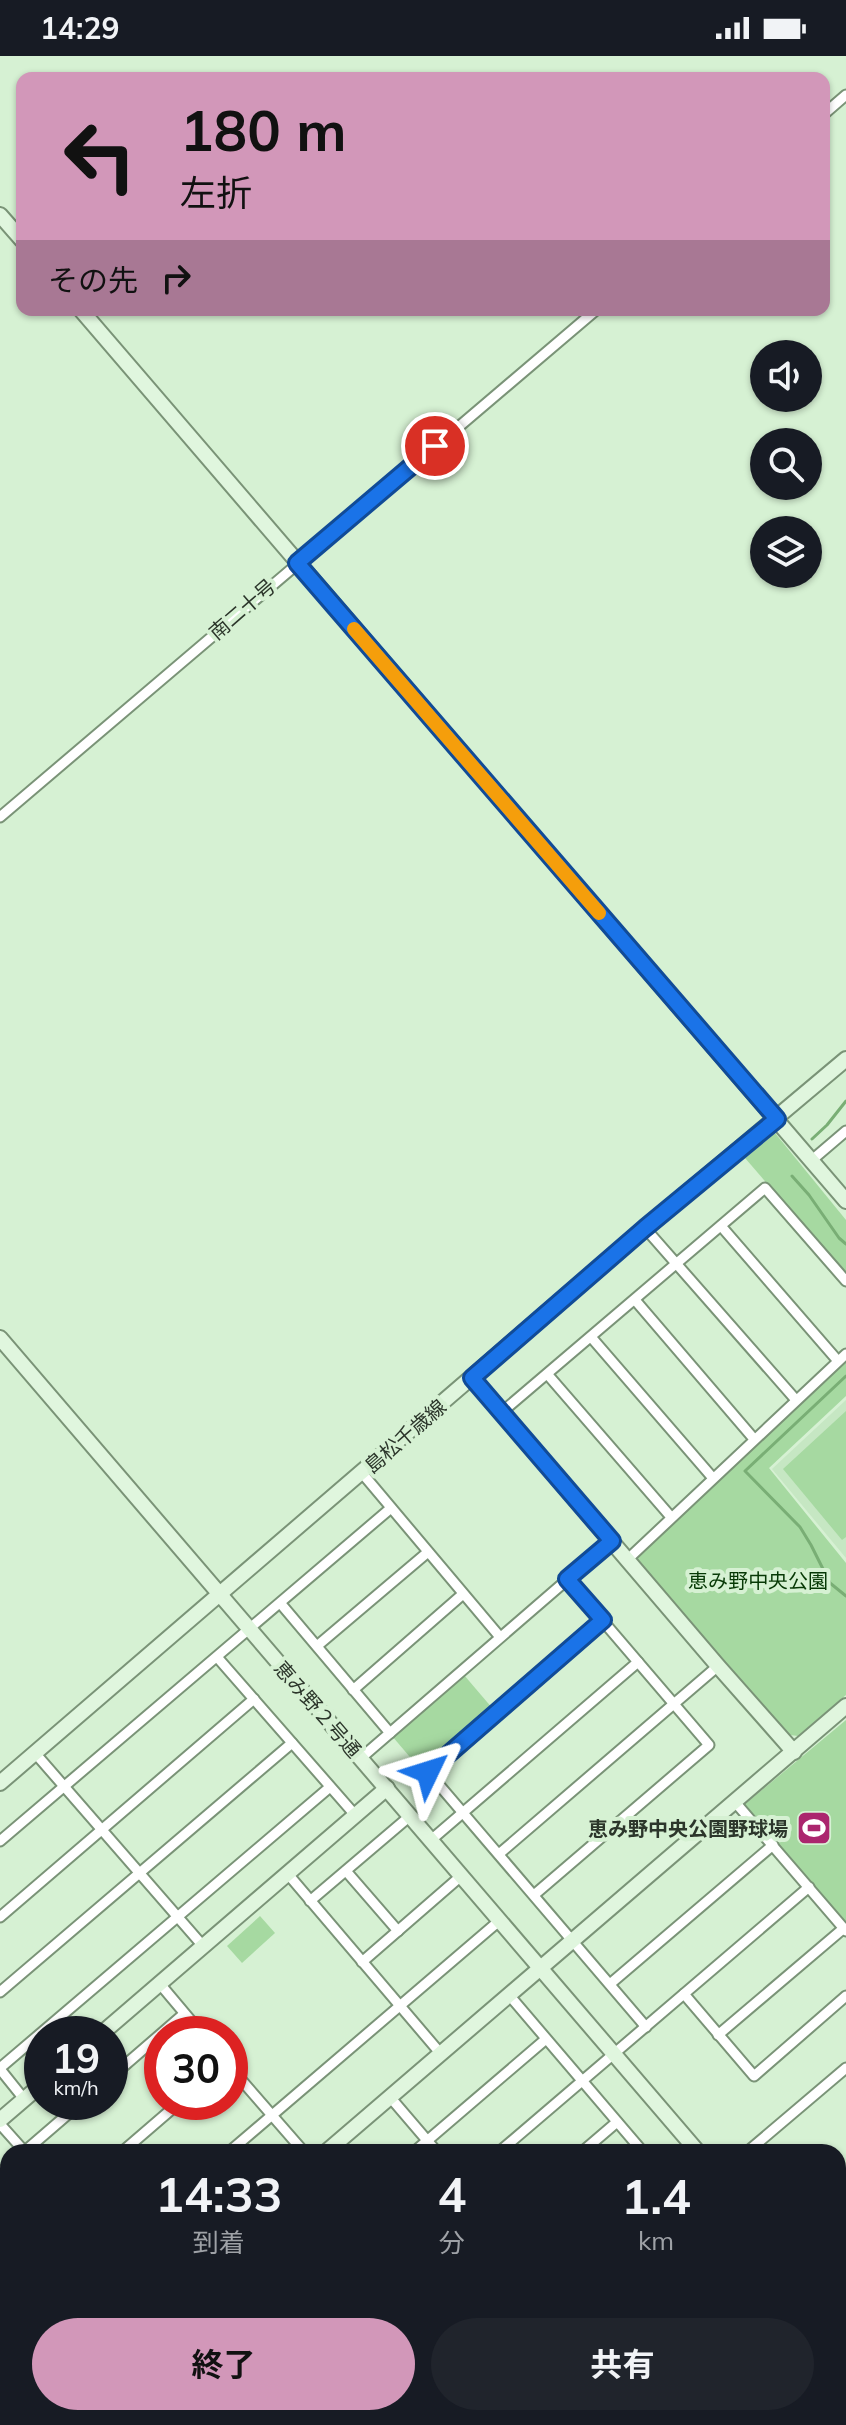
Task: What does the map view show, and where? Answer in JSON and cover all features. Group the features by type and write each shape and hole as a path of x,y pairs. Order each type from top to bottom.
{"street":[{"path":"830,109 846,95"},
{"path":"0,215 16,233"},
{"path":"86,316 845,1199"},
{"name":"南二十号","path":"0,817 589,316"},
{"name":"島松千歳線","path":"0,1783 846,1059"},
{"path":"812,1160 846,1131"},
{"path":"502,1412 765,1188 846,1281"},
{"path":"628,1559 842,1357 721,1226"},
{"path":"645,1228 796,1400"},
{"path":"635,1300 754,1439"},
{"path":"591,1337 712,1477"},
{"name":"恵み野２号通","path":"0,1338 691,2144"},
{"path":"548,1375 671,1517"},
{"path":"472,1378 794,1752"},
{"path":"362,1473 500,1637"},
{"path":"0,1841 391,1508"},
{"path":"361,1758 612,1541"},
{"path":"317,1646 428,1552"},
{"path":"534,1895 709,1745 567,1579"},
{"path":"353,1690 463,1594"},
{"path":"281,1604 390,1733"},
{"path":"603,1620 428,1772 646,2027"},
{"path":"217,1657 356,1816"},
{"path":"431,1840 638,1662"},
{"path":"499,1854 718,1666"},
{"path":"0,1917 254,1699"},
{"path":"335,2144 846,1706"},
{"path":"0,1992 292,1743"},
{"path":"35,1753 203,1946"},
{"path":"18,2144 0,2122 24,2099 0,2068 330,1787"},
{"path":"122,2016 387,1788"},
{"path":"718,2035 845,1929 735,1802"},
{"path":"310,1901 410,1816"},
{"path":"610,1984 773,1845"},
{"path":"346,1871 398,1931"},
{"path":"287,1873 441,2054"},
{"path":"362,1962 461,1876"},
{"path":"508,2144 809,1887"},
{"path":"238,2144 499,1921"},
{"path":"128,2062 184,2014 160,1984"},
{"path":"684,1994 754,2076 846,1996"},
{"path":"509,1995 636,2144"},
{"path":"423,2144 546,2039"},
{"path":"756,2144 846,2068"},
{"path":"248,2088 297,2144"},
{"path":"390,2097 430,2144"},
{"path":"33,2144 61,2120"},
{"path":"131,2144 159,2120"},
{"path":"591,2144 617,2122"}],"shaded area":[{"path":"846,1400 846,1558 772,1469"}],"green space":[{"path":"775,1133 846,1220 846,1275 745,1158"},
{"name":"恵み野中央公園","path":"846,1362 846,1396 769,1468 846,1563 846,1695 798,1736 782,1734 637,1558"},
{"path":"846,1411 846,1537 842,1540 783,1469"},
{"path":"464,1675 493,1709 421,1770 392,1736"},
{"path":"846,1720 846,1925 744,1805"},
{"path":"260,1916 275,1933 242,1963 227,1946"}],"waterway":[{"path":"812,1139 846,1101"},
{"path":"792,1176 846,1244"},
{"path":"846,1376 745,1471 800,1527 830,1583 846,1596"}],"slow traffic":[{"path":"354,629 599,913"}],"place":[{"name":"恵み野中央公園野球場","path":"814,1828"}],"route":[{"path":"428,1772 603,1620 567,1579 612,1541 472,1378 777,1119 297,563 435,446"}]}
